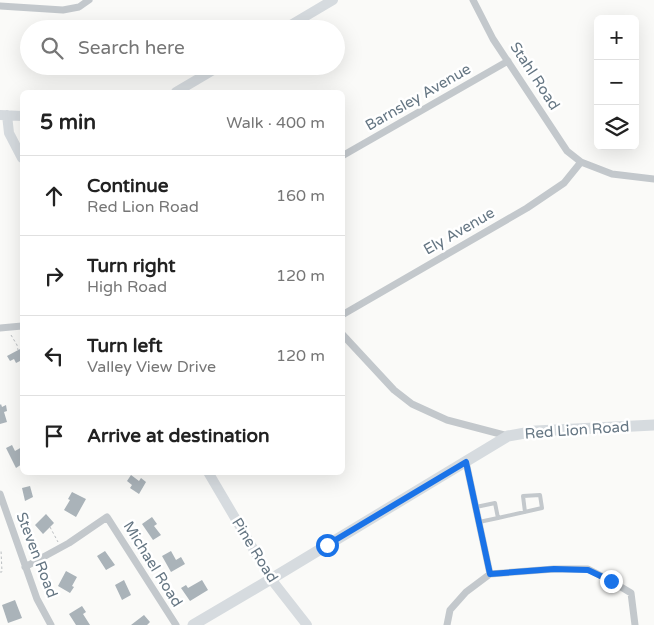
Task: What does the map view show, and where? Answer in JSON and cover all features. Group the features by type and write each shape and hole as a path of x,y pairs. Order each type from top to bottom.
{"main road":[{"name":"Red Lion Road","path":"192,625 508,436 536,431 654,425"}],"street":[{"path":"0,6 63,10 79,7 88,0"},
{"path":"299,20 333,0"},
{"name":"Stahl Road","path":"473,0 493,39 567,151 581,162"},
{"name":"Barnsley Avenue","path":"345,154 508,61"},
{"path":"179,90 205,75"},
{"path":"20,116 4,115 9,133 20,154"},
{"path":"581,162 612,174 654,179"},
{"name":"Ely Avenue","path":"345,313 527,208 564,183 581,162"},
{"path":"0,328 20,326"},
{"path":"345,337 394,390 412,404 447,420 508,436"},
{"path":"466,462 490,574"},
{"name":"Pine Road","path":"210,475 271,579 307,625"},
{"name":"Steven Road","path":"0,494 37,599 51,625"},
{"name":"Michael Road","path":"61,547 108,517 176,625"},
{"path":"25,567 61,547"},
{"path":"447,625 450,610 466,592 490,574 554,569 588,570 631,593 635,625"}],"lane":[{"path":"479,522 525,512 542,508 540,495 523,496 525,512"},
{"path":"476,507 495,503 498,518"}],"path":[{"path":"10,327 12,338 18,350"},
{"path":"50,527 61,547"},
{"path":"0,572 2,572 2,550"}],"building":[{"path":"20,349 20,361 16,363 14,359 10,361 7,356"},
{"path":"0,405 2,407 6,405 7,411 4,412 7,422 0,424"},
{"path":"12,445 15,451 20,448 20,465 16,468 6,448"},
{"path":"131,475 139,481 141,478 146,482 139,494 130,488 132,485 127,481"},
{"path":"30,486 33,497 25,501 22,488"},
{"path":"72,492 86,499 76,517 64,510"},
{"path":"46,514 54,523 43,534 35,525"},
{"path":"152,517 157,524 154,526 161,535 153,540 142,524"},
{"path":"105,551 115,565 106,570 97,556"},
{"path":"171,551 176,560 181,557 185,564 171,572 162,556"},
{"path":"66,571 77,577 70,593 58,586"},
{"path":"124,580 131,595 122,600 115,585"},
{"path":"202,580 208,590 190,601 181,588 186,585 188,588"},
{"path":"15,600 22,618 8,623 2,605"},
{"path":"82,606 86,612 83,614 90,625 76,625 69,614"},
{"path":"144,615 150,622 147,625 131,625"}],"route":[{"path":"327,545 466,462 490,574 554,569 588,570 611,581"}]}
